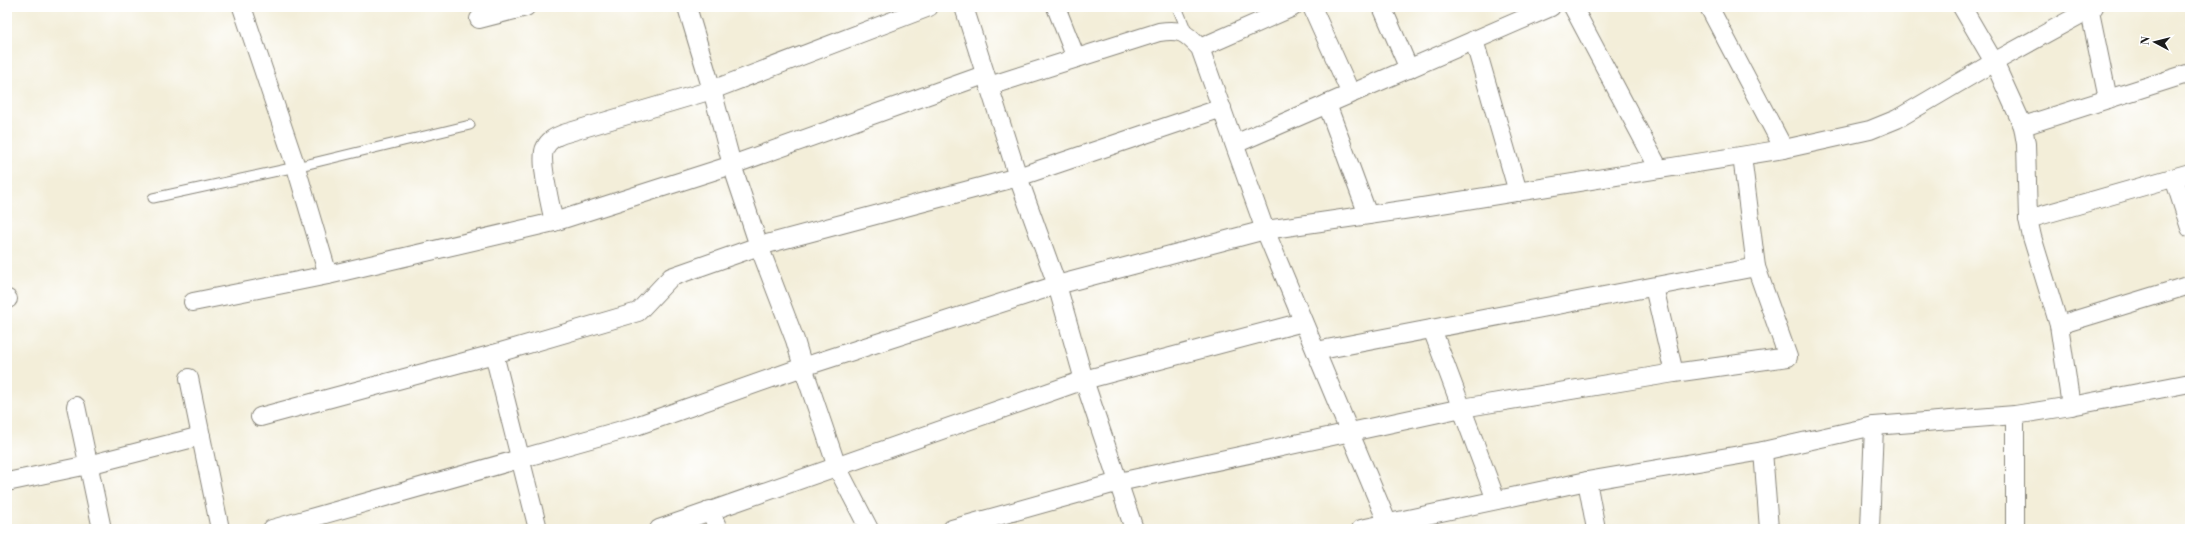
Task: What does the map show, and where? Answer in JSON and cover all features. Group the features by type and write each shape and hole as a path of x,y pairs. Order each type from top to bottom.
{"street":[{"path":"242,7 296,167 328,275"},
{"path":"479,18 526,7"},
{"path":"687,7 712,90 732,166 759,246 796,340 803,367 837,468 869,529"},
{"path":"554,222 544,168 544,150 551,139 563,134 712,90 929,7"},
{"path":"964,7 1018,177 1057,285 1084,380 1134,529"},
{"path":"1056,7 1076,58"},
{"path":"1200,48 1293,7"},
{"path":"1312,7 1351,94"},
{"path":"1382,7 1409,69"},
{"path":"1235,144 1551,7"},
{"path":"1573,7 1659,169"},
{"path":"1709,7 1784,149"},
{"path":"1962,7 1994,62 2023,126 2026,144 2028,219 2032,237 2059,325 2071,406"},
{"path":"272,529 636,426 803,367 1057,285 1266,230 1742,156 1784,149 1870,130 1897,119 1994,62 2091,8 2108,99"},
{"path":"193,302 328,275 554,222 732,166 986,80 1076,58 1159,32 1175,30 1188,34 1200,48 1266,230 1389,526"},
{"path":"1474,40 1518,192"},
{"path":"2023,126 2190,73"},
{"path":"1327,104 1368,215"},
{"path":"260,417 494,354 638,312 671,277 759,246 1018,177 1222,108"},
{"path":"952,529 1119,482 1350,431 1462,408 1674,373 1788,357 1756,267 1742,156"},
{"path":"2028,219 2182,176 2190,228"},
{"path":"1316,351 1756,267"},
{"path":"2059,325 2190,285"},
{"path":"1654,287 1674,373"},
{"path":"659,529 710,510 837,468 1084,380 1303,322"},
{"path":"1432,329 1496,500"},
{"path":"494,354 538,529"},
{"path":"189,378 220,529"},
{"path":"1361,529 1389,526 1496,500 1587,481 1763,451 1874,426 2015,415 2071,406 2190,383"},
{"path":"76,406 102,529"},
{"path":"2015,415 2015,529"},
{"path":"1870,529 1874,426"},
{"path":"7,482 88,465 201,436"},
{"path":"1763,451 1769,529"},
{"path":"1587,481 1596,529"},
{"path":"710,510 718,529"}],"lane":[{"path":"1178,7 1188,34"},
{"path":"153,198 296,167 470,125"}]}
